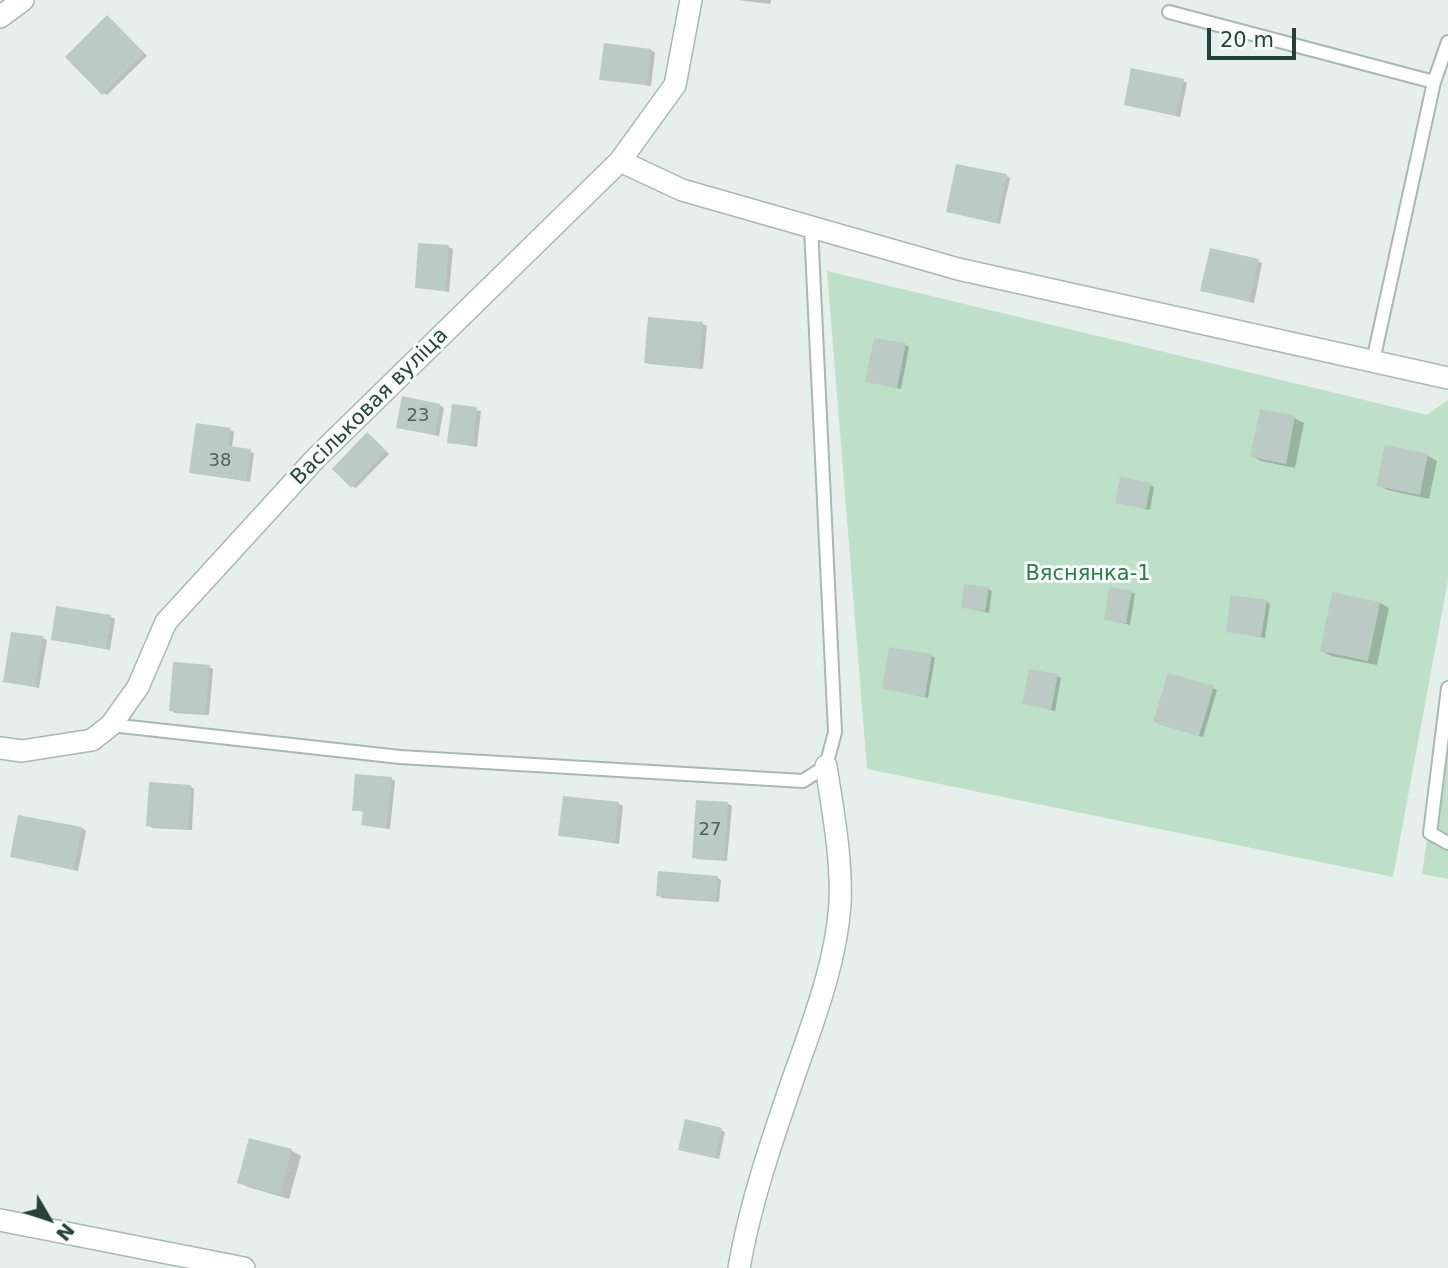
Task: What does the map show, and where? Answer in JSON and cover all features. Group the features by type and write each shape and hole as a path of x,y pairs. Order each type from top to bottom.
{"street":[{"path":"0,17 23,0"},
{"name":"Васільковая вуліца","path":"0,748 22,751 92,740 111,725 138,687 166,622 316,458 620,160 676,85 691,0"},
{"path":"620,160 682,190 958,270 1448,378"},
{"path":"739,1268 760,1183 820,1003 833,952 839,906 840,859 827,766"},
{"path":"0,1220 244,1268"}],"lane":[{"path":"1169,12 1434,82"},
{"path":"1373,361 1434,82 1448,42"},
{"path":"111,725 400,757 803,781 827,766 835,732 811,227"},
{"path":"1448,688 1430,833 1448,843"}],"green space":[{"name":"Вяснянка-1","path":"827,271 1427,415 1448,400 1448,580 1393,877 867,769"},
{"path":"1448,698 1448,879 1422,874"}],"building":[{"path":"107,15 144,53 102,95 65,57"},
{"path":"604,43 651,49 647,85 599,80"},
{"path":"1131,68 1184,79 1176,116 1124,105"},
{"path":"956,164 1007,174 996,223 946,212"},
{"path":"418,243 449,245 445,291 415,288"},
{"path":"1210,248 1259,259 1250,302 1200,291"},
{"path":"648,317 703,322 699,368 644,363"},
{"path":"874,338 906,343 897,388 865,382"},
{"path":"402,396 440,404 435,435 396,428"},
{"path":"452,404 477,407 473,446 447,443"},
{"path":"1260,409 1295,416 1286,464 1250,457"},
{"path":"196,423 231,428 228,446 251,449 246,481 189,473"},
{"path":"367,432 386,451 351,488 332,469"},
{"path":"1385,445 1428,454 1420,495 1376,486"},
{"path":"1120,477 1151,483 1146,509 1115,503"},
{"path":"964,584 989,587 985,611 961,608"},
{"path":"1109,587 1132,591 1126,623 1104,620"},
{"path":"1332,592 1380,602 1368,661 1320,651"},
{"path":"1231,595 1267,600 1261,637 1226,632"},
{"path":"56,606 111,615 106,649 51,640"},
{"path":"11,632 43,636 35,687 3,682"},
{"path":"889,647 932,654 925,697 882,689"},
{"path":"173,662 210,665 205,714 169,711"},
{"path":"1029,669 1058,674 1051,710 1022,704"},
{"path":"1168,673 1214,686 1199,736 1153,722"},
{"path":"355,774 392,777 386,828 361,825 363,811 352,811"},
{"path":"149,782 191,785 188,829 146,826"},
{"path":"563,796 619,802 615,842 558,836"},
{"path":"696,800 728,802 724,860 692,858"},
{"path":"18,815 82,827 74,870 10,857"},
{"path":"658,871 718,876 716,901 656,896"},
{"path":"685,1119 722,1128 715,1158 678,1150"},
{"path":"249,1138 292,1149 280,1195 237,1183"}]}
